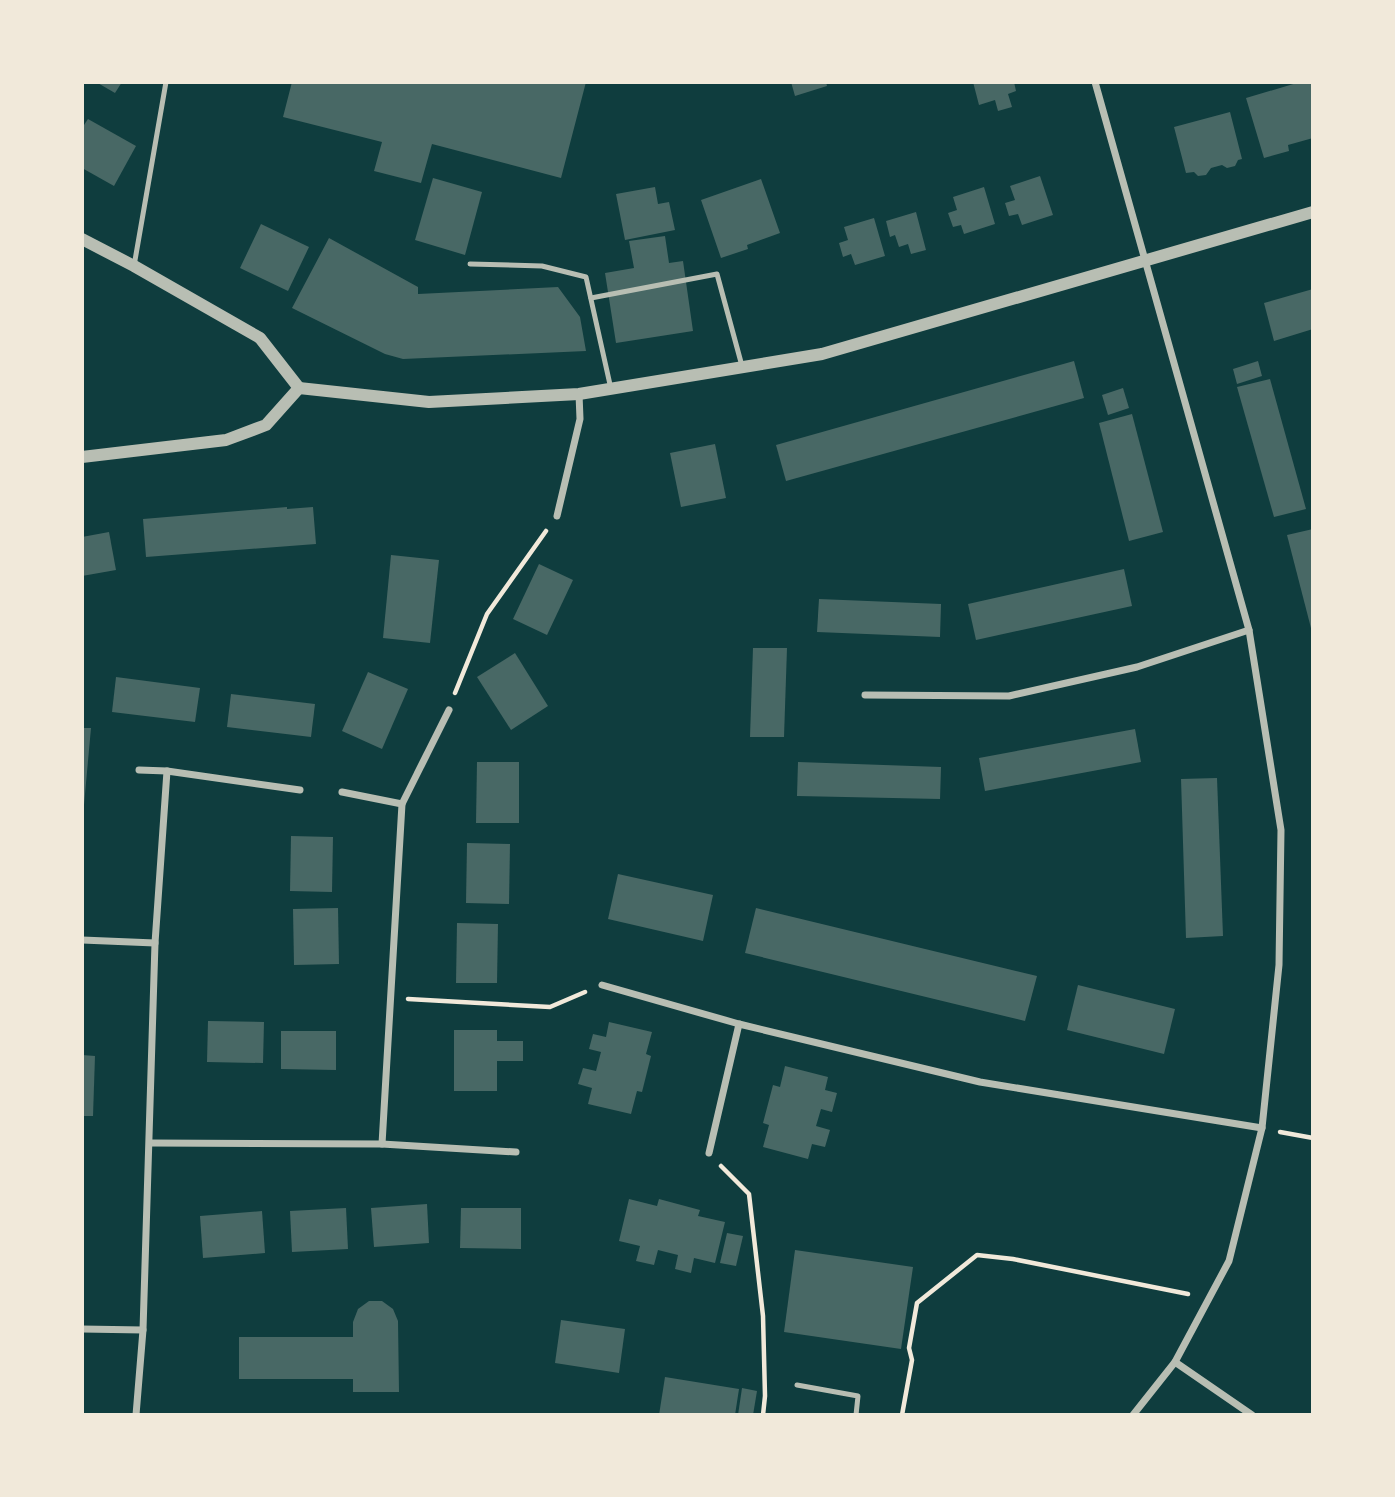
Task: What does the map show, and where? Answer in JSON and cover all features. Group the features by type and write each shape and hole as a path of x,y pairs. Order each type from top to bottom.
{"street":[{"path":"1096,82 1249,630 1281,830 1279,965 1262,1128 1229,1261 1175,1362 1133,1415"},
{"path":"82,239 260,338 299,388 429,402 579,394 822,354 1313,212"},
{"path":"82,457 226,440 266,425 299,388"},
{"path":"556,516 579,419 579,394"},
{"path":"865,695 1009,696 1137,667 1249,630"},
{"path":"382,1144 402,803 449,710"},
{"path":"139,770 167,771 300,790"},
{"path":"136,1415 143,1330 155,943 167,771"},
{"path":"342,792 402,803"},
{"path":"82,940 155,943"},
{"path":"602,985 739,1024 980,1082 1262,1128"},
{"path":"709,1153 739,1024"},
{"path":"150,1143 382,1144 516,1152"},
{"path":"82,1329 143,1330"},
{"path":"1175,1362 1252,1415"}],"lane":[{"path":"134,266 166,82"},
{"path":"470,264 542,266 586,276 611,389"},
{"path":"590,298 717,274 743,367"},
{"path":"797,1385 858,1396 856,1415"}],"path":[{"path":"449,710 487,614 556,516"},
{"path":"390,998 550,1007 602,985"},
{"path":"1262,1128 1313,1138"},
{"path":"709,1153 749,1194 763,1316 763,1415"},
{"path":"902,1415 912,1360 909,1348 917,1303 977,1255 1013,1259 1210,1297"}],"building":[{"path":"96,82 122,82 115,93"},
{"path":"292,82 586,82 561,178 432,144 421,183 374,171 382,142 283,117"},
{"path":"791,82 826,82 827,86 795,96"},
{"path":"973,82 1014,82 1016,91 1008,94 1012,107 998,111 995,100 979,105"},
{"path":"1300,82 1313,82 1313,138 1288,145 1289,151 1264,158 1246,98"},
{"path":"1230,112 1242,159 1238,160 1235,166 1211,168 1206,175 1186,173 1174,127"},
{"path":"88,119 136,146 114,186 82,168 82,128"},
{"path":"1040,176 1053,215 1022,225 1018,214 1009,216 1005,203 1015,200 1010,186"},
{"path":"433,178 482,192 465,255 415,240"},
{"path":"761,179 780,233 747,245 748,249 721,258 701,200"},
{"path":"655,187 658,204 669,202 675,230 625,240 616,194"},
{"path":"984,187 995,224 964,234 961,225 953,227 948,213 957,210 953,197"},
{"path":"916,212 926,250 911,254 908,244 899,247 895,235 890,237 886,221"},
{"path":"874,218 885,256 855,265 851,254 843,257 839,243 848,240 844,227"},
{"path":"261,224 309,247 288,291 240,268"},
{"path":"665,236 669,263 683,261 693,331 616,343 605,273 634,268 629,241"},
{"path":"329,238 418,287 418,294 558,287 580,317 586,351 403,359 385,354 292,308"},
{"path":"1313,289 1313,329 1274,341 1264,303"},
{"path":"1074,361 1084,398 786,481 776,445"},
{"path":"1258,361 1262,376 1237,384 1233,369"},
{"path":"1270,379 1306,509 1274,517 1237,387"},
{"path":"1123,388 1129,408 1108,415 1102,395"},
{"path":"1132,414 1163,532 1129,541 1099,423"},
{"path":"715,444 726,498 681,507 670,453"},
{"path":"313,507 316,544 146,557 143,519"},
{"path":"1313,529 1313,632 1312,632 1287,535"},
{"path":"109,532 116,570 82,576 82,537"},
{"path":"391,555 439,560 430,643 383,638"},
{"path":"539,564 573,580 547,635 513,619"},
{"path":"1124,569 1132,606 976,640 968,604"},
{"path":"819,599 941,604 940,637 817,632"},
{"path":"753,648 787,648 784,737 750,737"},
{"path":"515,653 548,706 511,730 477,677"},
{"path":"368,672 408,689 382,749 342,731"},
{"path":"116,677 200,688 195,722 112,712"},
{"path":"231,694 315,704 311,737 227,727"},
{"path":"82,728 91,728 84,805 82,805"},
{"path":"1135,729 1141,762 985,791 979,758"},
{"path":"477,762 519,762 519,823 476,823"},
{"path":"798,762 941,767 940,799 797,796"},
{"path":"1217,778 1223,936 1186,938 1181,779"},
{"path":"291,836 333,837 332,892 290,891"},
{"path":"467,843 510,844 509,904 466,903"},
{"path":"618,874 713,895 703,941 608,919"},
{"path":"338,908 339,964 294,965 293,909"},
{"path":"756,908 1037,976 1025,1021 745,953"},
{"path":"457,923 498,924 497,983 456,983"},
{"path":"1078,985 1175,1009 1164,1054 1067,1030"},
{"path":"208,1021 264,1022 263,1063 207,1062"},
{"path":"609,1022 652,1032 646,1054 651,1056 642,1092 637,1091 631,1114 588,1104 592,1088 578,1084 583,1068 596,1071 601,1052 589,1049 593,1034 606,1037"},
{"path":"454,1030 497,1030 497,1041 523,1041 523,1061 497,1061 497,1091 454,1091"},
{"path":"281,1031 336,1031 336,1070 281,1069"},
{"path":"82,1055 95,1056 93,1116 82,1116"},
{"path":"785,1066 828,1077 825,1090 837,1093 832,1112 821,1109 816,1126 830,1130 825,1147 812,1144 808,1159 763,1147 769,1125 763,1123 773,1085 780,1087"},
{"path":"629,1199 657,1206 659,1199 700,1210 698,1216 725,1222 715,1263 694,1258 691,1273 675,1269 678,1255 658,1250 654,1265 636,1261 640,1246 619,1241"},
{"path":"427,1204 429,1243 374,1247 371,1208"},
{"path":"346,1208 348,1249 292,1252 290,1211"},
{"path":"461,1208 521,1208 521,1249 460,1248"},
{"path":"262,1211 265,1253 203,1258 200,1216"},
{"path":"727,1233 743,1236 736,1266 720,1263"},
{"path":"795,1250 913,1267 901,1349 784,1332"},
{"path":"369,1301 382,1301 393,1309 398,1321 399,1392 353,1392 353,1379 239,1379 239,1337 353,1337 353,1322 358,1309"},
{"path":"561,1320 625,1329 619,1373 555,1363"},
{"path":"665,1377 739,1389 735,1415 659,1415"},
{"path":"742,1388 757,1391 753,1415 738,1415"}]}
